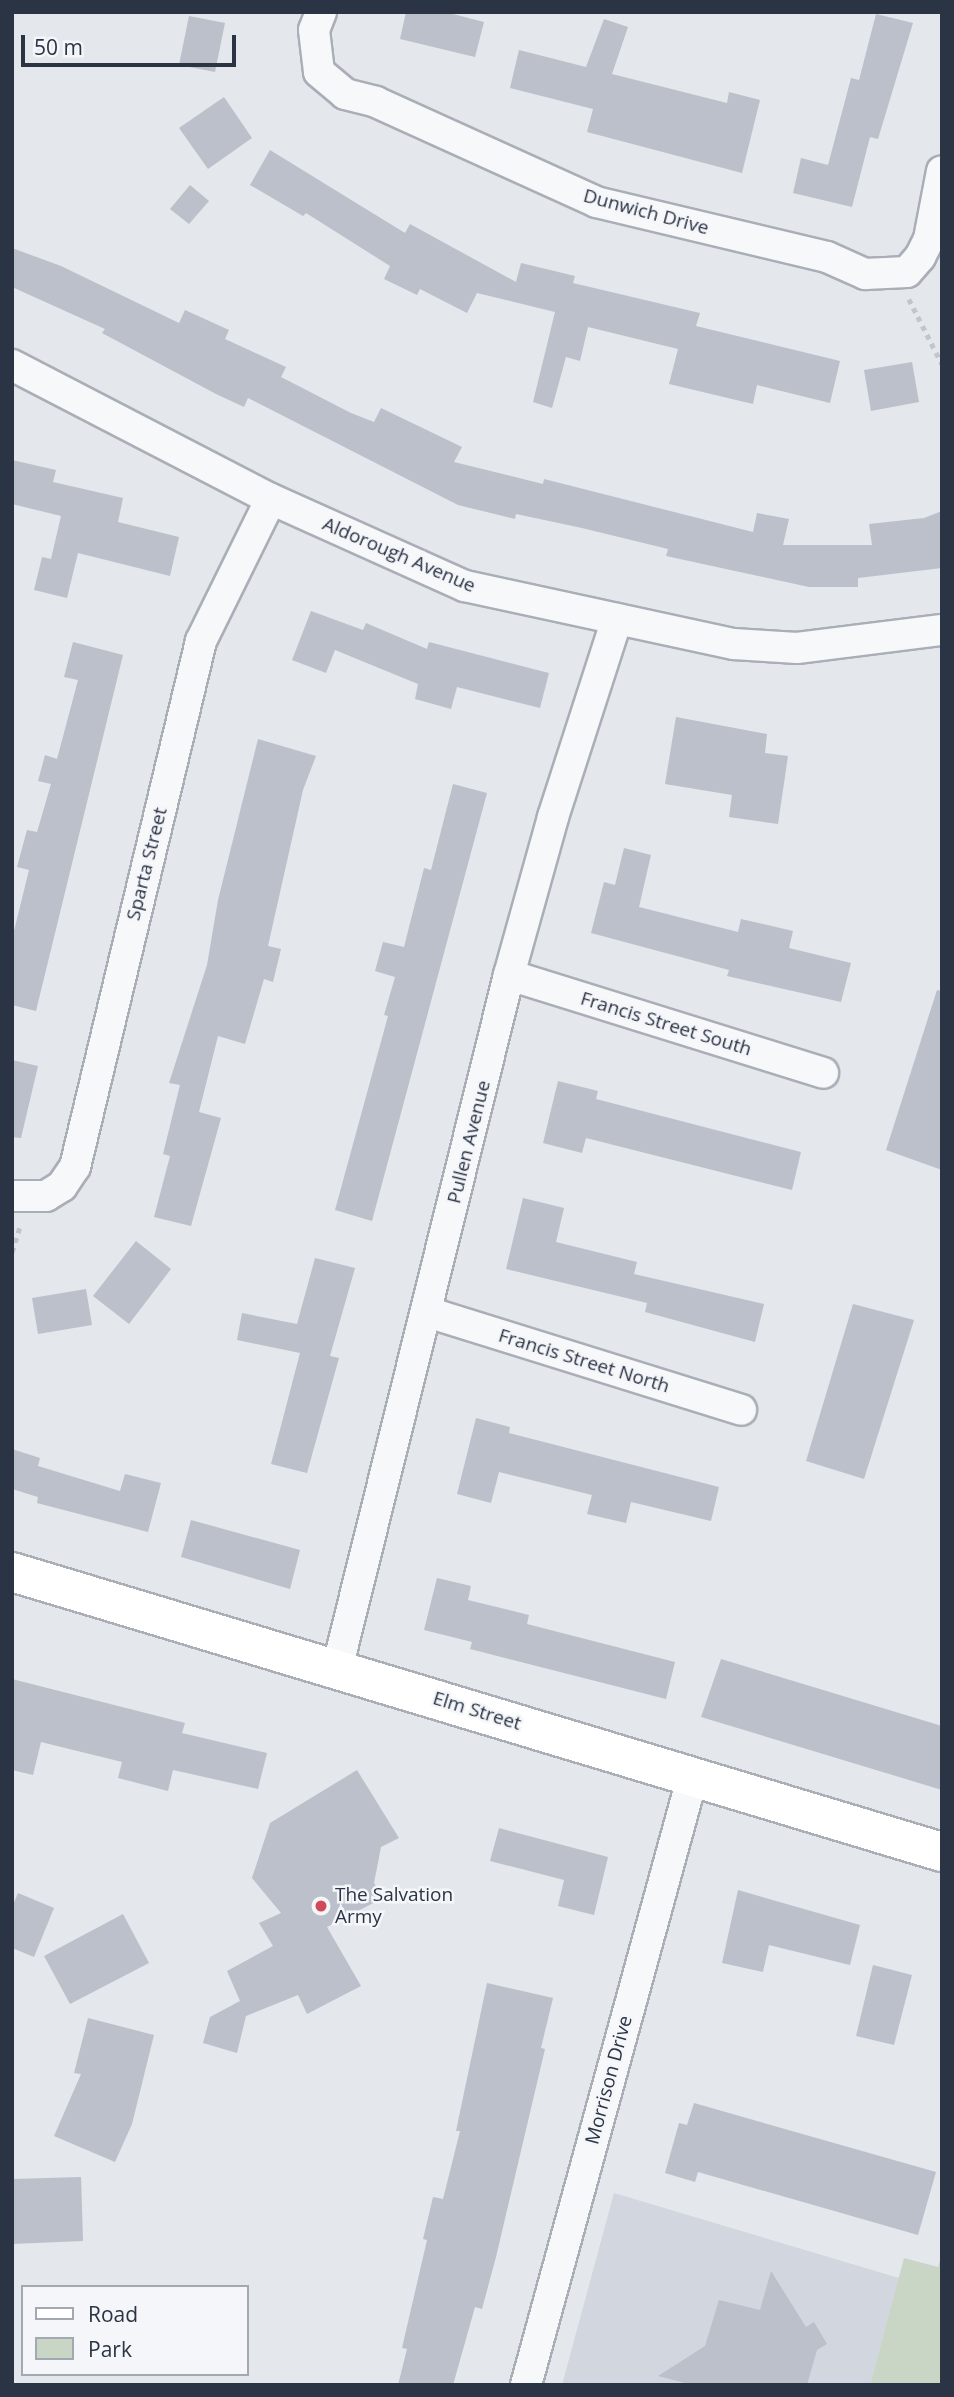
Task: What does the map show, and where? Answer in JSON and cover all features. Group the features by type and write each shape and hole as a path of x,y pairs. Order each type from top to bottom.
{"main road":[{"name":"Elm Street","path":"12,1572 942,1852"}],"street":[{"name":"Dunwich Drive","path":"321,12 313,40 319,72 345,94 376,102 596,202 827,257 865,274 896,274"},
{"path":"896,274 906,272 929,239 942,171"},
{"name":"Aldorough Avenue","path":"12,365 271,499 465,586 734,644 797,649 942,630"},
{"name":"Sparta Street","path":"12,1196 46,1196 62,1186 75,1167 201,641 271,499"},
{"name":"Pullen Avenue","path":"337,1669 509,975 553,817 617,619"},
{"name":"Francis Street South","path":"509,975 823,1073"},
{"name":"Francis Street North","path":"427,1312 741,1410"},
{"name":"Morrison Drive","path":"526,2385 693,1776"}],"path":[{"path":"896,274 942,364"},
{"path":"12,1252 20,1225"}],"shaded area":[{"path":"614,2193 899,2278 870,2385 562,2385"}],"green space":[{"path":"942,2253 942,2385 870,2385 904,2258 938,2267"}],"building":[{"path":"406,12 445,12 484,22 475,57 400,39"},
{"path":"876,14 913,23 878,139 870,137 852,207 793,193 801,158 828,165 851,78 859,80"},
{"path":"189,16 225,23 215,72 179,65"},
{"path":"604,19 628,27 612,74 727,103 729,92 760,100 742,173 587,132 593,109 510,88 519,50 586,67"},
{"path":"224,97 252,138 208,169 179,128"},
{"path":"270,150 405,233 410,224 516,282 521,263 575,276 573,283 700,313 696,326 840,361 830,403 757,385 753,404 669,384 678,349 588,327 580,361 566,357 552,408 533,402 555,312 477,293 467,313 420,289 417,295 384,279 390,266 306,213 303,216 250,185"},
{"path":"190,185 209,201 189,224 170,209"},
{"path":"12,248 61,266 179,323 185,310 229,330 225,339 286,367 281,377 351,413 374,422 381,408 462,447 454,462 543,484 544,479 753,532 757,513 789,519 783,545 872,545 869,524 924,518 942,511 942,568 858,578 858,587 809,587 666,556 668,549 582,528 516,514 515,519 458,505 248,398 244,407 216,394 102,333 105,329 12,287"},
{"path":"912,362 919,402 871,411 864,370"},
{"path":"12,460 56,470 53,482 123,498 118,522 179,537 170,576 78,553 67,598 34,590 42,557 51,559 61,516 12,504"},
{"path":"311,611 363,630 366,623 427,649 429,642 549,673 540,708 457,687 451,709 415,699 418,684 335,650 326,673 292,660"},
{"path":"73,642 123,655 36,1011 12,1005 12,939 29,870 17,867 27,830 37,832 51,784 38,781 45,755 57,759 78,680 64,677"},
{"path":"676,717 767,734 765,753 788,756 778,824 729,817 732,795 665,784"},
{"path":"258,739 316,756 303,790 268,946 281,949 273,982 264,979 245,1044 218,1036 199,1112 221,1118 191,1226 154,1217 170,1156 163,1154 180,1085 169,1083 207,965 218,900"},
{"path":"453,784 487,793 372,1221 335,1210 388,1016 384,1015 395,977 375,971 383,942 404,947 424,868 431,870"},
{"path":"624,848 651,855 639,907 738,932 741,919 793,931 789,948 851,963 841,1002 727,976 729,970 591,933 604,882 615,885"},
{"path":"937,990 942,991 942,1170 886,1150"},
{"path":"12,1060 38,1066 21,1138 12,1137"},
{"path":"558,1081 598,1091 596,1099 801,1152 792,1190 586,1138 582,1153 543,1143"},
{"path":"523,1198 564,1208 556,1242 637,1262 634,1274 764,1304 755,1342 645,1312 647,1303 506,1269"},
{"path":"136,1241 171,1269 129,1324 93,1296"},
{"path":"315,1258 355,1268 330,1356 339,1358 307,1473 271,1464 300,1353 237,1340 242,1313 297,1324"},
{"path":"86,1289 92,1325 38,1334 32,1298"},
{"path":"853,1304 914,1320 864,1479 806,1461"},
{"path":"476,1418 510,1427 509,1433 719,1487 711,1521 631,1502 626,1523 587,1514 592,1495 499,1472 491,1503 457,1494"},
{"path":"12,1449 40,1458 38,1466 120,1491 125,1474 161,1483 148,1532 37,1503 38,1497 12,1489"},
{"path":"191,1520 300,1550 290,1589 181,1557"},
{"path":"437,1578 471,1586 468,1600 529,1615 527,1624 675,1662 666,1699 470,1649 472,1642 424,1630"},
{"path":"721,1659 942,1726 942,1790 701,1717"},
{"path":"12,1679 185,1723 182,1733 267,1753 258,1789 173,1770 168,1791 118,1778 122,1762 41,1742 33,1775 12,1770"},
{"name":"The Salvation Army","path":"357,1770 399,1838 381,1847 374,1883 383,1898 327,1927 361,1986 307,2014 298,1995 246,2016 237,2053 203,2043 210,2017 240,2001 227,1971 273,1946 259,1923 281,1913 252,1878 270,1823"},
{"path":"499,1828 608,1857 594,1915 558,1906 564,1880 490,1861"},
{"path":"738,1890 860,1925 850,1965 769,1945 763,1972 722,1963"},
{"path":"18,1893 54,1908 34,1957 12,1948 12,1907"},
{"path":"123,1914 149,1963 70,2004 44,1956"},
{"path":"873,1965 912,1975 894,2045 856,2036"},
{"path":"487,1983 553,1998 541,2048 545,2049 482,2309 475,2307 453,2385 398,2385 407,2349 402,2348 427,2240 423,2239 433,2197 443,2199 460,2131 456,2131"},
{"path":"88,2018 154,2035 132,2124 115,2162 54,2136 81,2074 74,2073"},
{"path":"694,2103 936,2172 918,2235 698,2172 695,2182 665,2173 679,2123 687,2125"},
{"path":"81,2177 83,2241 12,2244 12,2179"},
{"path":"771,2271 806,2327 814,2322 827,2344 817,2350 807,2385 693,2385 658,2376 705,2346 719,2300 760,2310"}],"place":[{"name":"The Salvation Army","path":"321,1906"}]}
